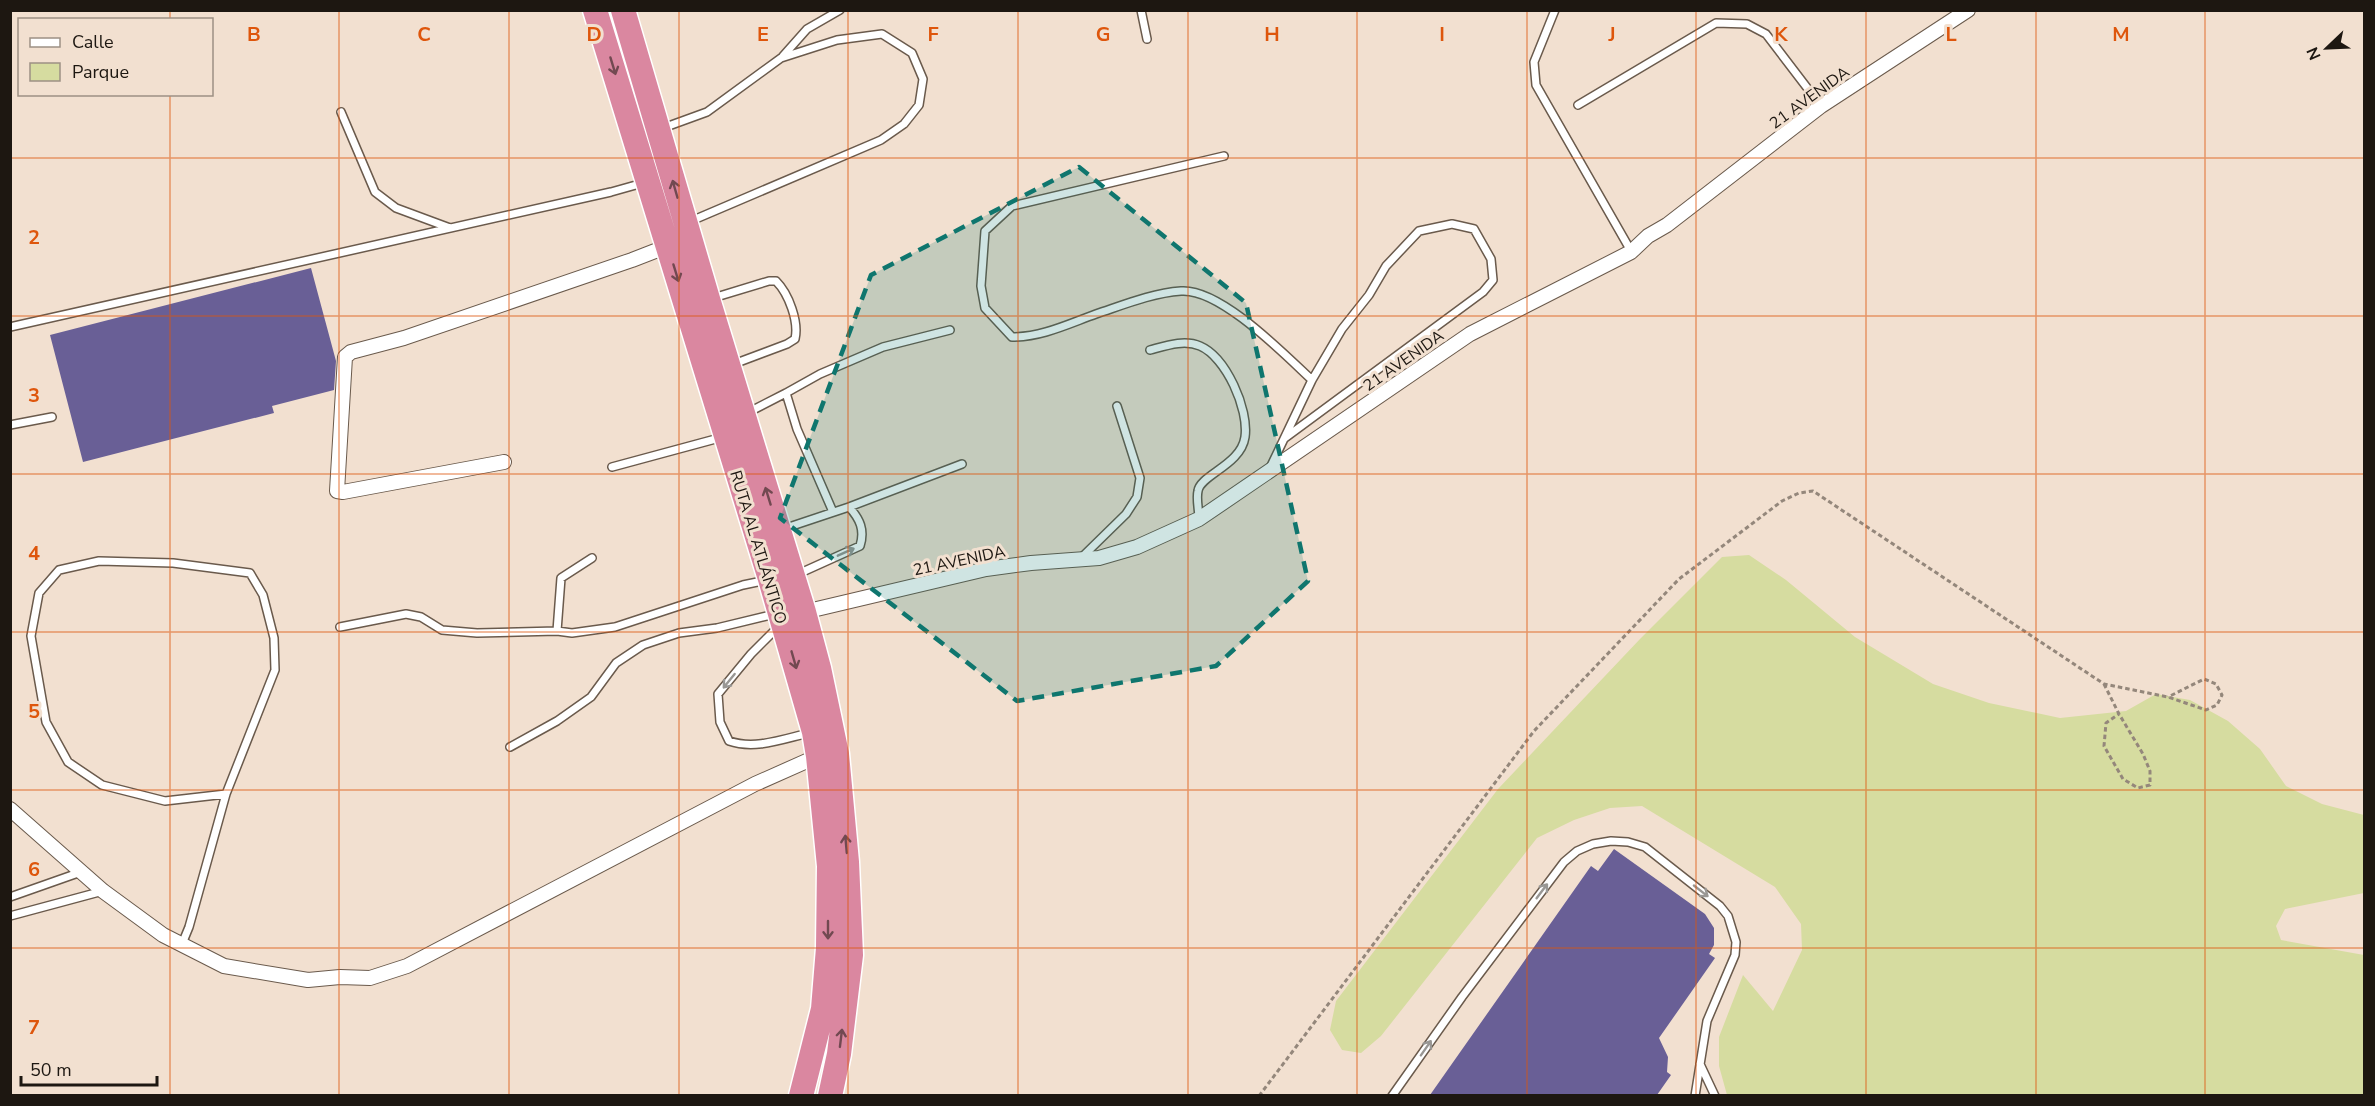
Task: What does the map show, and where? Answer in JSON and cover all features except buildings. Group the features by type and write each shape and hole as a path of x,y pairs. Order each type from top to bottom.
{"highway":[{"name":"RUTA AL ATLÁNTICO","path":"595,10 726,436 781,578"},
{"name":"RUTA AL ATLÁNTICO","path":"623,10 778,530 781,578 818,756 829,866 828,948 822,1009 801,1095"},
{"name":"RUTA AL ATLÁNTICO","path":"789,616 819,668 837,754 848,862 851,955 839,1054 830,1095"},
{"path":"811,1095 816,1071 822,1009"}],"street":[{"name":"21 AVENIDA","path":"789,616 986,569 1099,558 1137,547 1199,519 1470,334 1631,252 1648,236 1667,225 1821,106 1968,10"},
{"path":"504,462 343,492 337,491 345,357 351,352 415,334 668,246"},
{"path":"10,809 103,891 163,935 224,966 308,980 340,977 370,978 407,966 754,784 818,756"}],"lane":[{"path":"658,129 707,112 781,58 807,29 840,10"},
{"path":"1142,10 1147,39"},
{"path":"1555,10 1534,62 1536,85 1631,252"},
{"path":"1578,105 1716,23 1747,24 1766,34 1821,106"},
{"path":"686,224 881,140 904,124 919,105 923,79 912,53 882,34 837,40 781,58"},
{"path":"341,112 375,192 396,208 450,228"},
{"path":"1224,156 1012,206 985,231 981,286 985,308 1012,337 1034,337 1133,302 1182,290 1216,300 1263,335 1312,380"},
{"path":"10,327 610,192 648,181"},
{"path":"1267,473 1312,380 1342,329 1369,295 1386,266 1419,231 1452,224 1474,229 1491,259 1493,280 1483,292 1285,438"},
{"path":"708,299 769,280 776,281 782,286 798,327 795,339 787,344 729,365"},
{"path":"743,415 820,374 883,347 950,330"},
{"path":"1150,350 1173,344 1199,345 1218,358 1234,385 1244,411 1245,438 1237,454 1222,469 1205,480 1198,490 1199,519"},
{"path":"786,393 797,429 833,512"},
{"path":"1080,560 1126,514 1137,497 1140,477 1117,406"},
{"path":"10,425 52,417"},
{"path":"612,467 726,436"},
{"path":"778,530 849,507 962,464"},
{"path":"340,627 406,614 421,617 442,630 477,633 556,631 572,633 615,627 743,585 781,578 860,546 863,537 861,524 849,507"},
{"path":"556,631 561,578 592,558"},
{"path":"182,944 189,927 226,794 275,670 274,638 263,594 250,573 173,563 99,561 59,570 39,593 31,636 46,722 68,762 102,785 165,801 226,794"},
{"path":"789,616 751,654 718,694 720,722 729,741 743,746 774,742 814,732"},
{"path":"510,747 557,721 591,697 616,663 643,645 679,633 789,616"},
{"path":"1392,1095 1462,997 1564,862 1577,851 1593,844 1611,841 1628,842 1645,847 1720,906 1733,929 1735,955 1707,1021 1695,1095"},
{"path":"10,897 81,872"},
{"path":"10,916 103,891"},
{"path":"1700,1064 1715,1095"}],"path":[{"path":"1259,1095 1534,731 1678,579 1782,501 1798,493 1813,491 2104,684 2168,697 2206,710 2217,705 2222,695 2216,684 2204,679 2168,697"},
{"path":"2104,684 2143,753 2150,771 2150,785 2138,788 2123,778 2104,746 2106,723 2119,714"}],"highlighted area":[{"path":"1079,167 1246,303 1308,581 1216,666 1017,701 780,518 871,275"}],"green space":[{"path":"1749,555 1786,580 1855,637 1933,684 1989,703 2060,718 2126,711 2156,694 2190,700 2228,721 2260,749 2286,786 2322,804 2364,815 2364,893 2285,909 2276,926 2281,940 2364,955 2364,1095 1727,1095 1719,1066 1719,1037 1743,975 1773,1011 1802,950 1801,924 1775,887 1642,806 1610,808 1574,820 1537,838 1381,1036 1361,1053 1342,1050 1330,1030 1336,1001 1498,789 1640,639 1722,557"}]}
